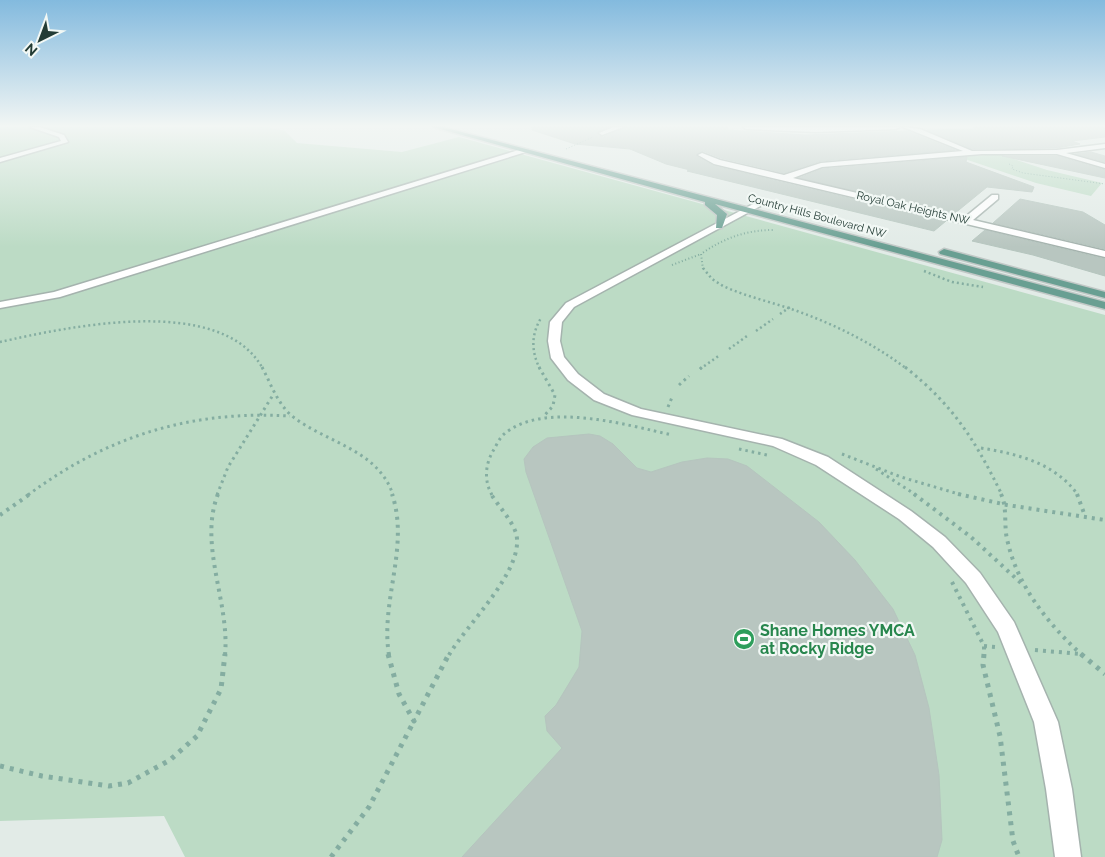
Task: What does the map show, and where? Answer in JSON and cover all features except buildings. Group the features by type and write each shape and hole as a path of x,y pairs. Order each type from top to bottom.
{"main road":[{"name":"Country Hills Boulevard NW","path":"585,167 1105,306"},
{"name":"Country Hills Boulevard NW","path":"617,167 1105,295"},
{"path":"693,196 712,205 722,214 720,226"}],"street":[{"path":"0,305 56,295 473,167"},
{"name":"Royal Oak Heights NW","path":"738,167 1105,254"},
{"path":"784,178 815,167"},
{"path":"966,221 995,197"},
{"path":"760,204 570,305 556,322 554,341 558,358 573,377 598,397 637,412 777,442 822,461 869,490 940,542 972,578 1007,628 1046,722 1059,789 1068,857"}],"path":[{"path":"1013,167 1023,173 1105,184"},
{"path":"781,230 745,232 720,241 701,254 703,270 721,285 790,307 839,328 889,356 933,391 957,415 980,448 1006,505 1004,526 1007,542 1024,586"},
{"path":"923,270 952,282 987,288"},
{"path":"780,314 790,307"},
{"path":"756,331 773,319"},
{"path":"0,342 48,331 103,324 159,323 187,325 221,332 247,347 265,370 273,395 291,416 367,459 383,476 392,491 396,507 397,538 387,612 387,645 398,686 408,713 414,722"},
{"path":"729,349 747,336"},
{"path":"700,369 720,355"},
{"path":"678,386 690,376"},
{"path":"0,766 42,776 109,786 128,783 170,760 197,736 207,720 221,689 225,651 220,591 211,536 213,506 228,467 263,414 273,395"},
{"path":"667,410 673,395"},
{"path":"0,515 75,463 139,436 194,420 263,414 291,416"},
{"path":"331,857 369,807 456,643 504,577 516,552 514,529 492,496 487,483 487,466 495,444 501,436 516,427 543,418 562,417 608,421 682,436"},
{"path":"731,447 760,455 771,455"},
{"path":"980,448 1005,451 1048,468 1066,482 1079,497 1085,516"},
{"path":"838,452 870,466 961,494 1006,505 1105,520"},
{"path":"870,466 913,493 995,555 1024,586 1042,612 1081,654 1105,674"},
{"path":"946,574 965,606 984,646 983,665 1000,736 1013,841 1019,857"}],"green space":[{"path":"0,167 568,167 1105,315 1105,857 185,857 164,816 0,821"},
{"path":"989,167 1038,167 1102,183 1091,196 1036,183"}],"place":[{"name":"Shane Homes YMCA at Rocky Ridge","path":"744,639"}]}
